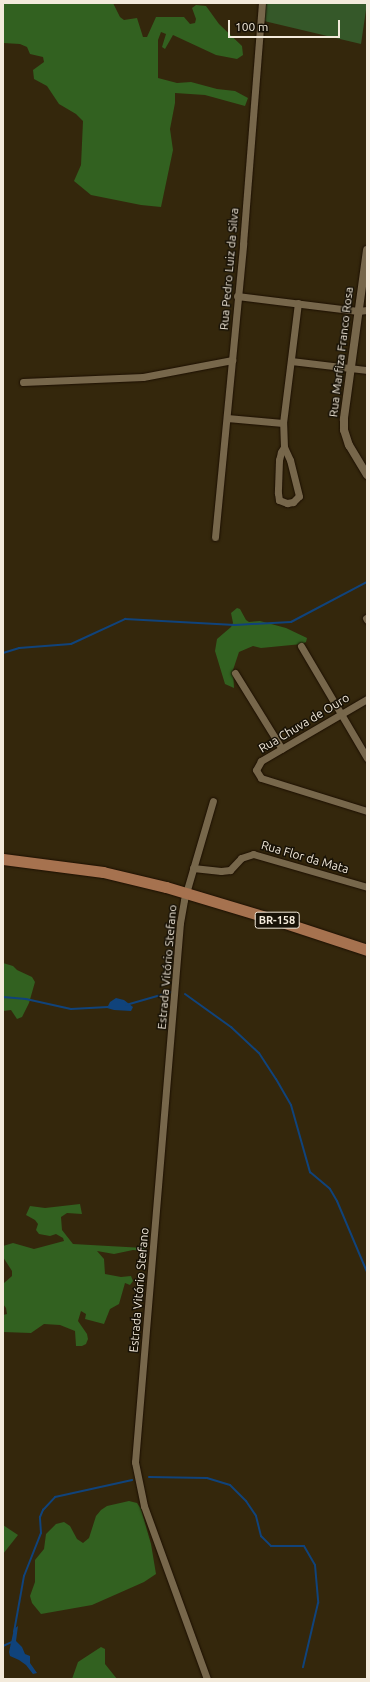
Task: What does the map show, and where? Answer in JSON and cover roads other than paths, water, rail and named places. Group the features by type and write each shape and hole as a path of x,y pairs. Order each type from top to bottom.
{"highway":[{"name":"BR-158","path":"3,859 103,872 186,892 367,950"}],"street":[{"name":"Rua Pedro Luiz da Silva","path":"215,537 228,418 262,3"},
{"name":"Rua Marfiza Franco Rosa","path":"367,250 344,419 344,430 349,445 367,475"},
{"path":"238,296 358,311 367,310"},
{"path":"284,447 279,460 278,493 279,500 287,503 293,502 299,496 290,460 284,447 283,423 298,303"},
{"path":"23,382 142,377 232,360"},
{"path":"291,361 367,370"},
{"path":"228,418 283,423"},
{"path":"301,646 367,758"},
{"path":"235,673 282,749"},
{"name":"Rua Chuva de Ouro","path":"367,699 261,761 256,770 261,778 367,811"},
{"path":"186,892 213,801"},
{"name":"Rua Flor da Mata","path":"193,868 221,871 230,870 241,858 253,854 367,887"},
{"name":"Estrada Vitório Stefano","path":"186,892 180,923 135,1462 144,1506 207,1679"}],"water":[{"path":"116,998 124,1000 133,1007 131,1011 107,1008 110,1002"},
{"path":"18,1626 16,1641 22,1647 25,1654 30,1656 30,1663 37,1673 33,1674 26,1665 10,1656 9,1652 14,1629"}],"waterway":[{"path":"3,653 19,648 71,644 125,619 235,625 291,622 367,582"},
{"path":"126,1005 171,992"},
{"path":"185,994 231,1027 259,1053 291,1105 310,1172 330,1189 337,1201 367,1272"},
{"path":"3,997 26,999 71,1009 108,1007"},
{"path":"149,1477 207,1478 230,1485 246,1501 256,1516 261,1536 271,1546 304,1546 315,1565 318,1603 303,1667"},
{"path":"14,1632 24,1576 41,1533 40,1517 43,1510 55,1497 132,1480"},
{"path":"3,1646 12,1642"}]}
